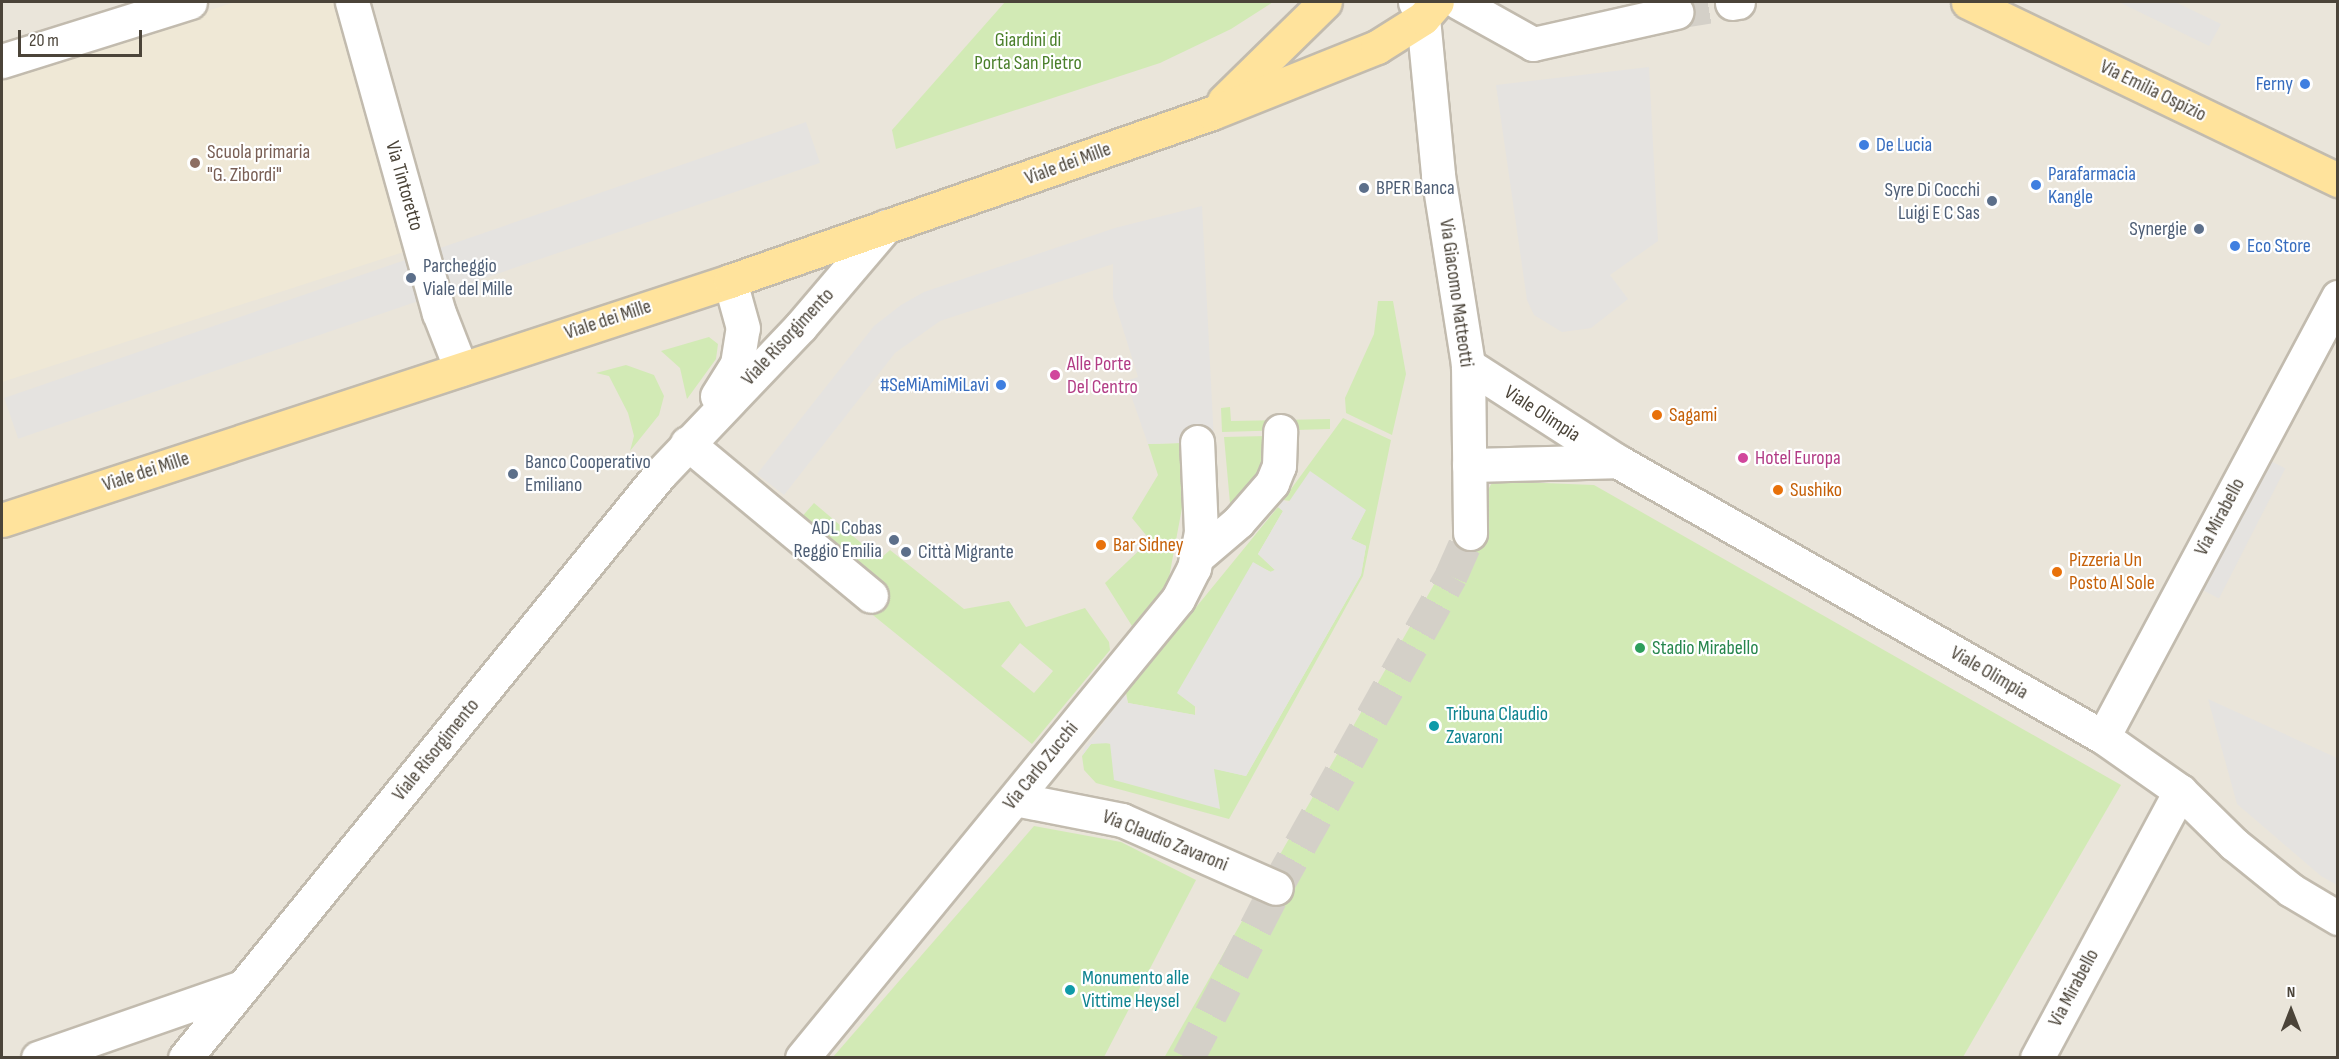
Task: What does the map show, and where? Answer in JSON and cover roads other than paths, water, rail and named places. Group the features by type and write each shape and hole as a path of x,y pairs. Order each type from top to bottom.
{"main road":[{"name":"Viale dei Mille","path":"1212,112 1325,2"},
{"name":"Via Emilia Ospizio","path":"1968,2 2337,180"},
{"name":"Viale dei Mille","path":"2,520 730,280 1212,112 1377,46 1425,7"}],"street":[{"path":"2,61 190,2"},
{"name":"Via Tintoretto","path":"352,2 439,313 461,369"},
{"path":"1458,2 1533,44 1676,12"},
{"name":"Via Giacomo Matteotti","path":"1425,7 1438,175 1468,364 1469,465 1473,498 1470,533"},
{"name":"Viale Risorgimento","path":"185,1058 687,443 801,326 886,226"},
{"name":"Viale Risorgimento","path":"687,443 737,364 742,328 730,280"},
{"name":"Via Mirabello","path":"2103,737 2337,297"},
{"name":"Viale Olimpia","path":"1468,364 1617,461 2103,737 2180,791 2234,844 2291,890 2337,918"},
{"path":"1197,557 1238,522 1272,483 1280,466 1280,430"},
{"name":"Via Carlo Zucchi","path":"802,1058 1178,599 1197,557 1202,519 1197,442"},
{"path":"687,443 871,597"},
{"name":"Viale Olimpia","path":"1469,465 1617,461"},
{"name":"Via Mirabello","path":"2037,1058 2180,791"},
{"name":"Via Claudio Zavaroni","path":"1015,799 1122,820 1276,888"},
{"path":"38,1058 246,985"}],"tunnel":[{"path":"1676,12 1732,3"},
{"path":"1188,1058 1276,888 1451,576 1470,533"}],"place":[{"name":"Ferny","path":"2305,84"},
{"name":"De Lucia","path":"1864,145"},
{"name":"Scuola primaria \"G. Zibordi\"","path":"195,163"},
{"name":"Parafarmacia Kangle","path":"2036,185"},
{"name":"BPER Banca","path":"1364,188"},
{"name":"Syre Di Cocchi Luigi E C Sas","path":"1992,201"},
{"name":"Synergie","path":"2199,229"},
{"name":"Eco Store","path":"2235,246"},
{"name":"Parcheggio Viale del Mille","path":"411,278"},
{"name":"Alle Porte Del Centro","path":"1055,375"},
{"name":"#SeMiAmiMiLavi","path":"1001,385"},
{"name":"Sagami","path":"1657,415"},
{"name":"Hotel Europa","path":"1743,458"},
{"name":"Banco Cooperativo Emiliano","path":"513,474"},
{"name":"Sushiko","path":"1778,490"},
{"name":"ADL Cobas Reggio Emilia","path":"894,540"},
{"name":"Bar Sidney","path":"1101,545"},
{"name":"Città Migrante","path":"906,552"},
{"name":"Pizzeria Un Posto Al Sole","path":"2057,572"},
{"name":"Stadio Mirabello","path":"1640,648"},
{"name":"Tribuna Claudio Zavaroni","path":"1434,726"},
{"name":"Monumento alle Vittime Heysel","path":"1070,990"}],"park label":[{"name":"Giardini di Porta San Pietro","path":"1028,52"}]}
